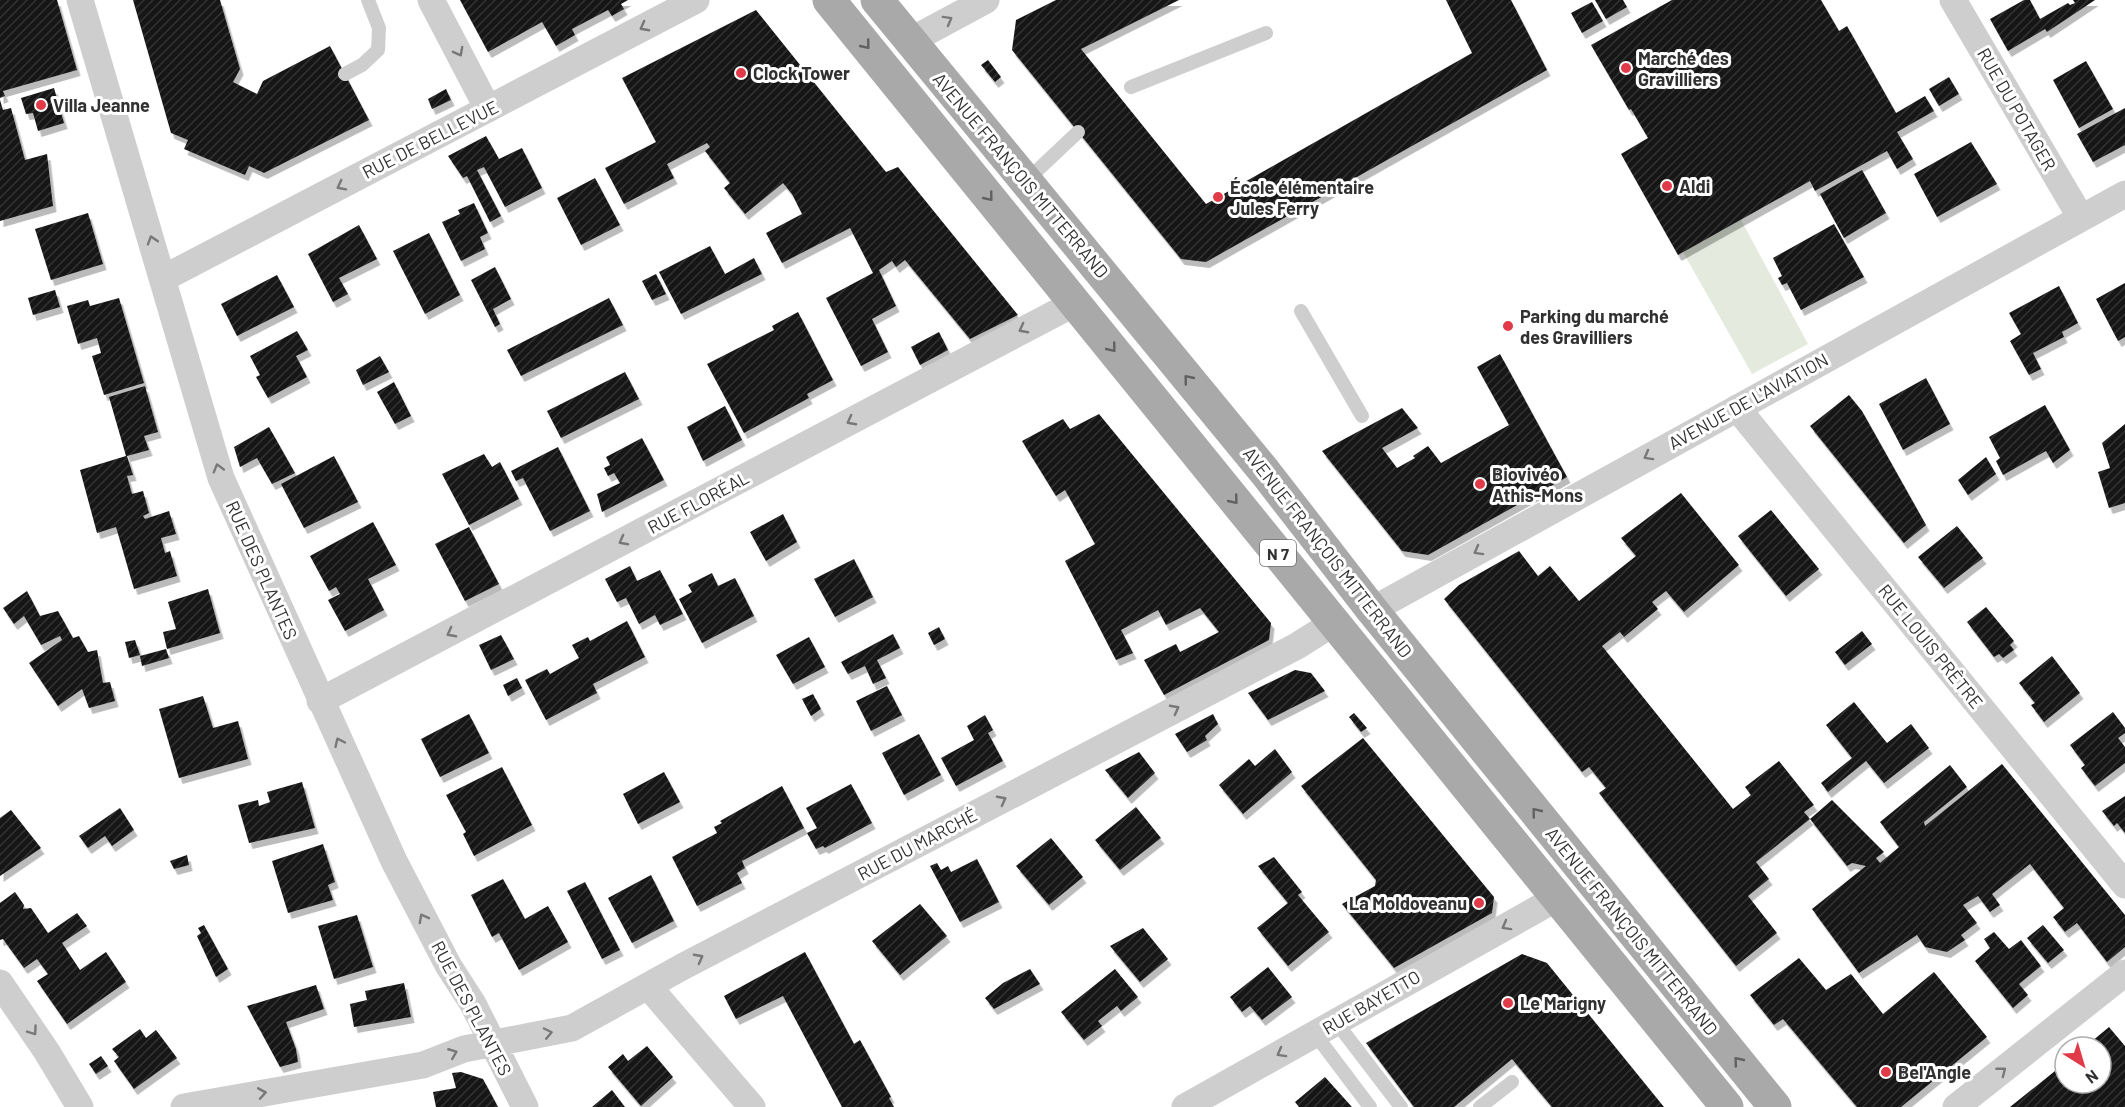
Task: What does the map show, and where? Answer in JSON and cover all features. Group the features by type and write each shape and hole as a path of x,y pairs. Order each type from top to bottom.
{"main road":[{"name":"AVENUE FRANÇOIS MITTERRAND","path":"829,0 1727,1107"},
{"name":"AVENUE FRANÇOIS MITTERRAND","path":"877,0 1264,472 1372,610 1775,1107"}],"street":[{"name":"RUE DES PLANTES","path":"80,0 164,278 220,477 394,861 525,1107"},
{"path":"431,0 488,109"},
{"name":"RUE DE BELLEVUE","path":"164,278 696,0"},
{"path":"910,41 986,0"},
{"name":"RUE DU POTAGER","path":"1953,0 2081,218"},
{"name":"AVENUE DE L'AVIATION","path":"1372,610 2125,194"},
{"name":"RUE FLORÉAL","path":"320,701 1075,303"},
{"name":"RUE LOUIS PRÊTRE","path":"1737,408 2125,885"},
{"name":"RUE DU MARCHÉ","path":"184,1107 423,1065 464,1049 572,1028 1297,646 1335,622"},
{"name":"RUE BAYETTO","path":"1185,1107 1224,1098 1325,1028 1557,898"},
{"path":"1956,1107 2125,973"},
{"path":"0,983 47,1052 80,1107"},
{"path":"648,986 752,1107"}],"lane":[{"path":"345,74 362,65 378,50 379,28 368,0"},
{"path":"1131,87 1266,33"},
{"path":"1026,181 1078,132"},
{"path":"1301,311 1362,416"},
{"path":"1325,1028 1370,1107"},
{"path":"1325,1028 1401,1107"},
{"path":"1479,1107 1512,1082"}],"shaded area":[{"path":"1741,220 1808,344 1752,374 1683,252"}],"building":[{"path":"0,0 57,0 77,70 3,91 5,96 0,98"},
{"path":"133,0 220,0 240,69 233,82 257,94 263,81 330,46 369,120 264,173 249,166 245,175 184,149 188,140 171,133"},
{"path":"460,0 628,0 621,4 624,9 612,16 608,10 572,29 575,35 556,46 542,22 488,52"},
{"path":"1056,0 1179,0 1081,49 1206,204 1472,53 1446,0 1511,0 1547,70 1206,262 1181,259 1012,50 1016,20"},
{"path":"1595,0 1623,0 1627,7 1606,19"},
{"path":"1672,0 1821,0 1839,31 1847,26 1896,113 1925,96 1934,111 1897,132 1913,159 1897,169 1887,151 1815,191 1810,181 1678,255 1621,154 1648,138 1591,45"},
{"path":"2024,0 2030,0 2040,19 2068,3 2070,5 2075,3 2073,0 2095,0 2047,32 2045,29 2008,51 1990,19"},
{"path":"1592,2 1603,21 1582,33 1571,13"},
{"path":"756,10 886,172 898,167 1018,315 970,339 905,260 896,267 892,261 879,270 896,306 872,319 888,352 861,366 826,298 873,273 850,228 782,263 766,233 802,214 792,194 783,183 745,214 724,188 730,183 705,151 710,147 707,143 667,164 674,178 624,204 605,168 656,142 622,78"},
{"path":"988,60 1001,77 995,82 981,65"},
{"path":"2086,61 2113,109 2079,128 2053,80"},
{"path":"1949,77 1959,94 1939,106 1929,89"},
{"name":"Villa Jeanne","path":"54,88 64,123 38,131 33,113 26,114 21,98"},
{"path":"446,89 451,100 432,109 428,99"},
{"path":"0,100 3,110 11,108 25,160 47,154 53,206 0,221"},
{"path":"2125,108 2125,145 2093,162 2077,134"},
{"path":"486,136 499,159 522,148 542,188 505,207 484,167 477,170 501,216 490,222 467,176 463,178 448,156"},
{"path":"1971,142 1997,184 1937,217 1914,174"},
{"path":"1862,170 1886,213 1844,238 1820,194"},
{"path":"595,178 620,225 581,245 557,198"},
{"path":"474,203 488,233 480,237 485,249 461,261 442,222 460,214 458,210"},
{"path":"88,213 103,264 51,280 35,229"},
{"path":"1834,224 1864,277 1801,310 1787,283 1782,285 1778,278 1782,276 1773,258"},
{"path":"359,225 377,259 339,278 348,294 333,302 308,254"},
{"path":"429,233 460,295 425,314 393,251"},
{"path":"710,246 725,274 754,258 762,274 681,314 659,272"},
{"path":"495,267 511,299 493,309 500,324 495,327 471,280"},
{"path":"656,274 666,294 652,300 642,281"},
{"path":"277,275 294,307 237,336 221,304"},
{"path":"2125,283 2125,337 2118,341 2096,299"},
{"path":"2059,286 2078,323 2062,332 2064,337 2033,353 2041,369 2029,375 2010,341 2021,334 2009,313"},
{"path":"55,290 60,307 33,315 28,298"},
{"path":"119,298 144,383 104,395 92,356 101,353 97,338 78,344 67,306 88,300 90,306"},
{"path":"609,298 623,325 521,376 507,350"},
{"path":"798,312 833,380 807,394 809,398 744,433 707,364 774,330 772,326"},
{"path":"297,331 308,350 296,356 307,377 268,398 256,377 260,375 250,356"},
{"path":"939,332 948,350 920,365 911,347"},
{"path":"1500,354 1567,477 1428,555 1402,551 1322,451 1402,408 1418,428 1382,448 1397,468 1415,458 1413,456 1428,446 1441,463 1509,425 1477,367"},
{"path":"380,356 389,372 363,385 356,370"},
{"path":"625,372 639,399 561,438 547,411"},
{"path":"1926,378 1950,424 1903,450 1879,404"},
{"path":"394,382 411,416 395,424 377,392"},
{"path":"145,386 158,432 144,436 149,450 127,456 133,475 127,476 132,494 143,491 149,513 143,516 145,519 169,511 176,534 161,538 165,553 170,551 177,576 134,589 116,527 97,533 80,470 126,456 109,397"},
{"path":"1849,395 1862,411 1926,525 1904,543 1810,426"},
{"path":"2045,405 2070,450 2053,463 2046,451 2003,475 1996,461 2000,458 1989,437"},
{"path":"725,406 742,440 703,461 687,427"},
{"path":"1099,414 1271,623 1269,640 1164,695 1144,660 1176,644 1180,652 1219,632 1200,608 1166,625 1158,610 1121,630 1133,653 1116,660 1065,561 1095,544 1065,490 1056,496 1022,441 1063,419 1070,429"},
{"path":"2125,424 2125,503 2109,508 2098,472 2110,468 2102,443"},
{"path":"269,427 295,473 272,484 257,458 240,467 234,447"},
{"path":"642,438 664,480 602,512 597,494 620,483 614,473 608,476 604,468 610,465 606,457"},
{"path":"558,447 590,511 550,531 523,478 516,481 511,471"},
{"path":"484,454 492,467 500,462 519,499 469,525 442,474"},
{"path":"334,456 358,502 304,528 281,484"},
{"path":"1986,457 1996,474 1968,495 1958,480"},
{"path":"1681,493 1739,565 1684,612 1666,591 1652,602 1658,609 1624,637 1620,632 1602,646 1733,809 1751,795 1745,787 1779,761 1814,805 1804,812 1810,819 1756,862 1769,879 1748,896 1777,933 1736,966 1599,793 1606,788 1589,767 1582,772 1444,599 1459,585 1519,551 1538,576 1550,566 1579,601 1636,556 1621,538"},
{"path":"1771,510 1819,569 1786,596 1738,536"},
{"path":"783,514 797,542 766,561 750,532"},
{"path":"373,522 396,565 368,579 384,610 345,631 328,600 340,594 336,587 329,591 310,556"},
{"path":"1957,526 1983,558 1944,588 1918,557"},
{"path":"469,527 499,584 465,601 435,544"},
{"path":"854,559 873,597 835,617 814,579"},
{"path":"630,566 637,581 660,570 683,614 660,625 655,615 639,624 626,598 617,602 605,579"},
{"path":"712,573 718,586 735,578 754,616 702,643 679,599 692,592 688,585"},
{"path":"208,589 220,633 167,649 163,632 176,629 168,602"},
{"path":"27,591 40,616 58,611 73,638 79,636 88,652 97,650 103,683 110,682 115,701 89,708 82,689 58,706 29,663 62,640 60,636 41,645 24,616 14,624 3,608"},
{"path":"1986,607 2014,641 2010,645 2014,650 2003,658 1999,654 1994,657 1967,622"},
{"path":"627,621 645,657 593,684 597,693 546,720 525,680 547,669 550,674 579,658 572,645 588,637 590,641"},
{"path":"939,627 945,639 934,645 928,633"},
{"path":"1862,631 1872,644 1845,665 1835,652"},
{"path":"893,634 900,648 877,660 886,678 873,684 865,666 848,674 841,662"},
{"path":"501,635 514,659 491,670 479,645"},
{"path":"809,637 825,667 793,684 776,655"},
{"path":"135,640 140,655 129,658 125,642"},
{"path":"166,649 169,658 142,666 140,656"},
{"path":"2052,656 2080,693 2044,722 2031,705 2035,703 2019,683"},
{"path":"1295,670 1311,673 1325,691 1268,720 1248,693"},
{"path":"517,678 522,688 508,696 503,685"},
{"path":"887,686 902,715 871,731 856,701"},
{"path":"813,694 821,709 811,716 802,699"},
{"path":"203,696 213,728 238,721 248,759 179,778 159,709"},
{"path":"1854,702 1887,743 1911,724 1929,748 1884,783 1866,761 1828,792 1821,783 1852,758 1826,725"},
{"path":"2113,712 2125,728 2125,733 2118,738 2125,747 2125,763 2095,786 2081,768 2085,765 2070,745"},
{"path":"1354,713 1367,728 1361,732 1349,717"},
{"path":"469,714 489,753 440,777 421,739"},
{"path":"1213,714 1218,724 1205,736 1207,740 1187,752 1175,734"},
{"path":"985,715 993,730 988,733 1003,761 956,786 941,758 974,740 967,726"},
{"path":"919,734 941,775 904,795 882,753"},
{"path":"1363,738 1494,897 1492,913 1394,968 1342,904 1375,886 1376,880 1301,786"},
{"path":"1275,749 1292,772 1243,814 1219,785 1249,759 1255,766"},
{"path":"1139,752 1155,773 1128,798 1105,770"},
{"path":"2002,764 2125,915 2125,947 2107,962 2077,923 2065,932 2053,917 2064,908 2030,864 1992,894 2000,905 1990,912 1978,896 1963,905 1977,923 1961,935 1965,940 1947,952 1925,947 1917,935 1859,973 1812,909 1866,866 1852,863 1847,866 1810,819 1832,800 1884,852 1876,858 1880,863 1899,847 1880,822 1950,765 1967,787 1924,822 1925,826"},
{"path":"502,767 532,825 474,856 463,834 466,832 446,795"},
{"path":"664,772 680,802 638,824 623,794"},
{"path":"302,782 315,828 249,843 238,805 258,800 259,806 270,802 267,792"},
{"path":"851,784 872,823 825,848 823,846 816,849 807,833 817,828 806,808"},
{"path":"782,786 804,828 742,861 745,868 737,873 742,883 697,906 672,857 717,833 714,827 722,823 720,821"},
{"path":"2125,796 2125,833 2117,823 2114,826 2102,811"},
{"path":"1136,807 1161,838 1120,870 1095,840"},
{"path":"120,808 134,830 112,846 105,836 88,848 79,836"},
{"path":"11,810 41,848 0,876 0,818"},
{"path":"1051,838 1083,877 1049,905 1016,866"},
{"path":"323,844 335,882 328,885 333,900 288,913 272,861"},
{"path":"187,855 189,865 174,869 170,861"},
{"path":"1274,857 1302,892 1298,895 1329,932 1288,966 1257,928 1288,903 1258,866"},
{"path":"977,859 999,902 960,922 930,866 937,863 941,870 948,866 951,872"},
{"path":"651,875 674,921 632,943 608,898"},
{"path":"503,879 525,919 548,906 568,942 519,970 499,933 492,937 471,895"},
{"path":"585,882 620,950 602,959 567,891"},
{"path":"15,892 24,905 23,909 31,908 48,933 77,913 87,926 62,943 80,970 106,952 126,982 67,1024 37,981 48,974 37,959 24,968 3,939 0,940 0,903"},
{"path":"920,904 947,936 900,975 872,941"},
{"path":"357,915 373,967 334,979 318,926"},
{"path":"204,925 228,969 216,977 197,936 201,933 198,928"},
{"path":"2043,925 2064,950 2048,963 2027,938"},
{"path":"1143,928 1168,959 1140,982 1110,946"},
{"path":"1994,932 2009,949 2021,940 2041,966 2019,984 2028,995 2013,1008 1975,961 1990,948 1984,939"},
{"path":"805,952 854,1044 860,1040 891,1097 889,1098 894,1107 842,1107 783,996 736,1019 724,996"},
{"name":"Le Marigny","path":"1522,954 1547,963 1664,1107 1552,1107 1512,1059 1454,1107 1414,1107 1366,1043"},
{"name":"Bel'Angle","path":"1799,958 1826,990 1851,974 1883,1014 1934,972 1987,1037 1901,1107 1857,1107 1783,1019 1774,1025 1750,995"},
{"path":"1268,967 1292,997 1262,1020 1250,1006 1242,1012 1230,997"},
{"path":"1030,969 1040,984 994,1009 985,998 1003,983"},
{"path":"1115,969 1138,997 1121,1011 1117,1006 1098,1021 1102,1026 1084,1040 1061,1012"},
{"path":"404,983 411,1017 354,1027 350,1004 367,1000 365,991"},
{"path":"316,985 324,1009 286,1022 296,1049 298,1062 280,1067 247,1006"},
{"path":"2109,1027 2125,1046 2125,1107 2010,1107 2053,1073 2053,1095 2113,1095 2113,1035 2099,1035"},
{"path":"140,1029 146,1038 156,1030 177,1058 134,1089 114,1061 119,1057 112,1049"},
{"path":"647,1046 673,1077 641,1106 608,1067 623,1054 628,1061"},
{"path":"101,1056 108,1066 96,1074 89,1064"},
{"path":"461,1072 483,1079 498,1107 436,1107 433,1092 456,1088 452,1073"},
{"path":"1325,1077 1352,1107 1299,1107 1295,1102"},
{"path":"612,1090 625,1107 592,1107"}],"place":[{"name":"Marché des Gravilliers","path":"1626,68"},
{"name":"Clock Tower","path":"741,73"},
{"name":"Villa Jeanne","path":"41,105"},
{"name":"Aldi","path":"1667,186"},
{"name":"École élémentaire Jules Ferry","path":"1218,197"},
{"name":"Parking du marché des Gravilliers","path":"1508,326"},
{"name":"Biovivéo Athis-Mons","path":"1480,484"},
{"name":"La Moldoveanu","path":"1479,903"},
{"name":"Le Marigny","path":"1508,1003"},
{"name":"Bel'Angle","path":"1886,1072"}]}
